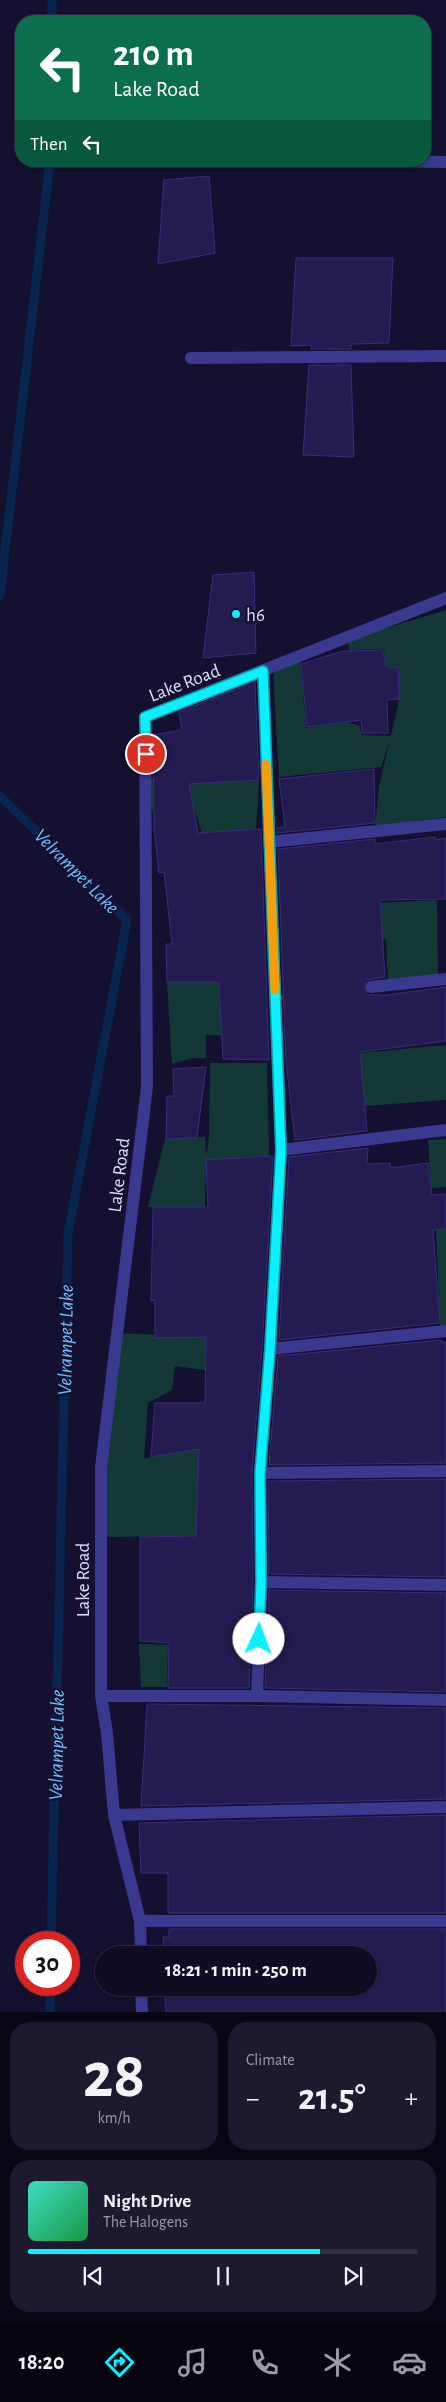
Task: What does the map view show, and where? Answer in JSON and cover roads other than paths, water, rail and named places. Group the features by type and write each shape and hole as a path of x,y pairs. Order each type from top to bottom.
{"street":[{"path":"431,162 446,162"},
{"path":"191,358 446,356"},
{"name":"Lake Road","path":"141,1946 140,1921 114,1815 107,1733 101,1696 101,1467 147,1088 145,717 446,598"},
{"path":"257,1696 261,1582 260,1473 270,1349 281,1150 263,671"},
{"path":"269,842 446,824"},
{"path":"371,987 446,979"},
{"path":"281,1150 446,1130"},
{"path":"270,1349 446,1331"},
{"path":"260,1473 446,1471"},
{"path":"261,1582 446,1585"},
{"path":"101,1696 257,1696 446,1700"},
{"path":"114,1815 446,1807"},
{"path":"140,1921 446,1921"},
{"path":"141,1996 142,2012"}],"waterway":[{"path":"52,0 52,15"},
{"path":"0,595 49,167"},
{"name":"Velrampet Lake","path":"0,796 127,920 68,1234 51,1931"},
{"name":"Velrampet Lake","path":"50,1996 50,2012"}],"place":[{"name":"h6","path":"236,614"}]}
